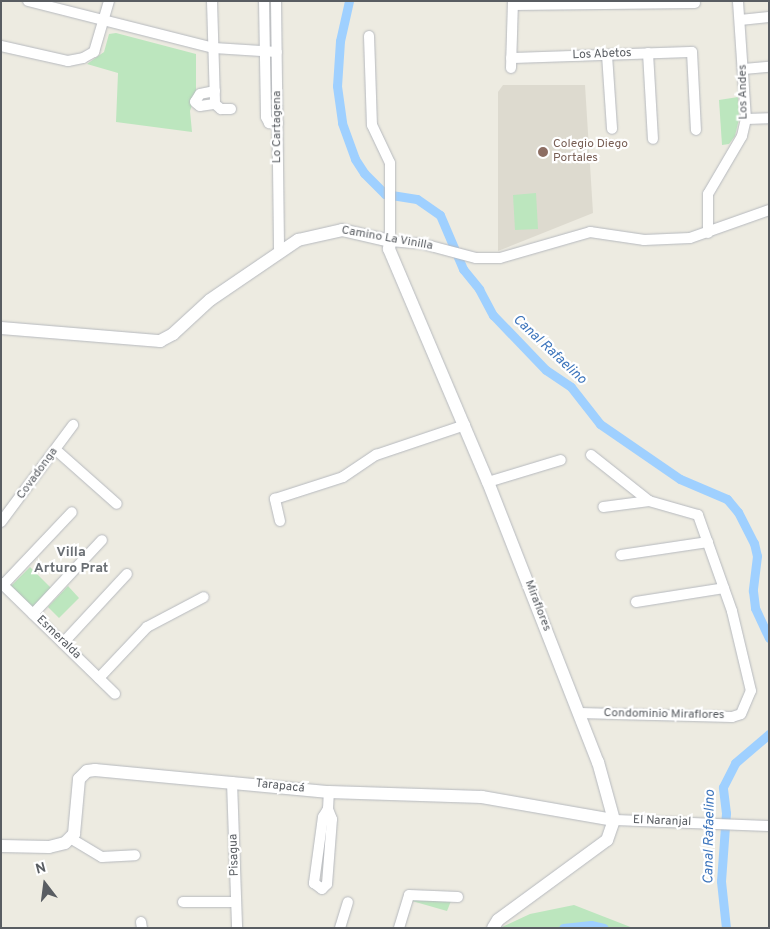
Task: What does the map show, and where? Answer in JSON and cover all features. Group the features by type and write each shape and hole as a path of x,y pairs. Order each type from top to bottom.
{"street":[{"path":"28,1 104,22 214,48 277,52"},
{"path":"1,46 68,61 83,58 94,52 109,1"},
{"path":"212,1 216,104 221,109 231,108"},
{"path":"264,1 267,121 278,123"},
{"name":"Lo Cartagena","path":"276,1 278,252"},
{"name":"Los Andes","path":"708,233 708,194 742,136 746,119 738,1"},
{"path":"513,3 695,3"},
{"name":"Los Abetos","path":"513,3 511,63 607,55 692,52 696,130"},
{"path":"740,20 769,17"},
{"path":"370,36 372,125 390,163 390,241"},
{"path":"648,53 653,139"},
{"path":"607,55 612,129"},
{"path":"744,69 769,67"},
{"path":"215,92 200,94 195,102 200,106 216,104"},
{"path":"746,119 769,118"},
{"name":"Camino La Vinilla","path":"1,328 160,342 178,330 210,300 278,252 305,237 332,230 350,230 390,241 423,244 463,256 500,258 590,232 644,240 679,239 708,233 769,210"},
{"name":"Miraflores","path":"390,241 390,249 488,482 598,762 614,820"},
{"name":"Covadonga","path":"1,522 73,425"},
{"path":"280,521 275,499 344,477 376,455 465,426"},
{"path":"56,450 116,504"},
{"path":"591,455 649,501"},
{"path":"488,482 561,460"},
{"name":"Condominio Miraflores","path":"579,714 718,718 741,714 751,691 724,588 698,515 649,501 603,507"},
{"path":"2,584 72,512"},
{"path":"33,614 102,540"},
{"path":"621,555 708,542"},
{"path":"63,643 127,574"},
{"name":"Esmeralda","path":"2,584 115,694"},
{"path":"636,602 724,588"},
{"path":"99,678 146,627 204,597"},
{"name":"Tarapacá","path":"70,838 74,834 79,780 87,771 232,782 329,792 482,797 614,820"},
{"name":"Pisagua","path":"232,782 238,928"},
{"path":"328,809 323,818 314,883 322,889 327,884 332,819 328,809 329,792"},
{"path":"493,928 498,920 607,840 614,820"},
{"name":"El Naranjal","path":"614,820 769,826"},
{"path":"1,846 59,846 70,838 94,854 135,855"},
{"path":"398,928 409,895 458,897"},
{"path":"183,902 236,902"},
{"path":"340,928 348,902"}],"shaded area":[{"name":"Colegio Diego Portales","path":"503,85 585,85 593,213 498,251 498,92"}],"green space":[{"path":"116,33 196,54 196,92 190,111 192,132 116,122 118,73 87,64 104,52 109,34"},
{"path":"738,97 739,119 735,136 729,144 722,145 719,100"},
{"path":"536,193 538,229 515,230 513,195"},
{"path":"30,567 52,589 34,609 10,587"},
{"path":"68,586 79,598 59,618 48,607"},
{"path":"413,898 451,901 447,911 412,901"},
{"path":"574,905 633,928 500,928 530,914"}],"waterway":[{"name":"Canal Rafaelino","path":"349,1 340,41 337,86 342,123 355,159 364,173 385,194 417,199 440,215 463,269 479,289 493,315 546,370 571,387 600,424 680,479 727,499 738,512 754,543 757,556 753,591 755,608 769,638"},
{"name":"Canal Rafaelino","path":"726,928 721,881 726,813 723,787 735,763 769,734"},
{"name":"Canal Rafaelino","path":"563,928 591,925 604,928"}],"place":[{"name":"Colegio Diego Portales","path":"543,152"}],"district":[{"name":"Villa Arturo Prat","path":"71,562"}]}
